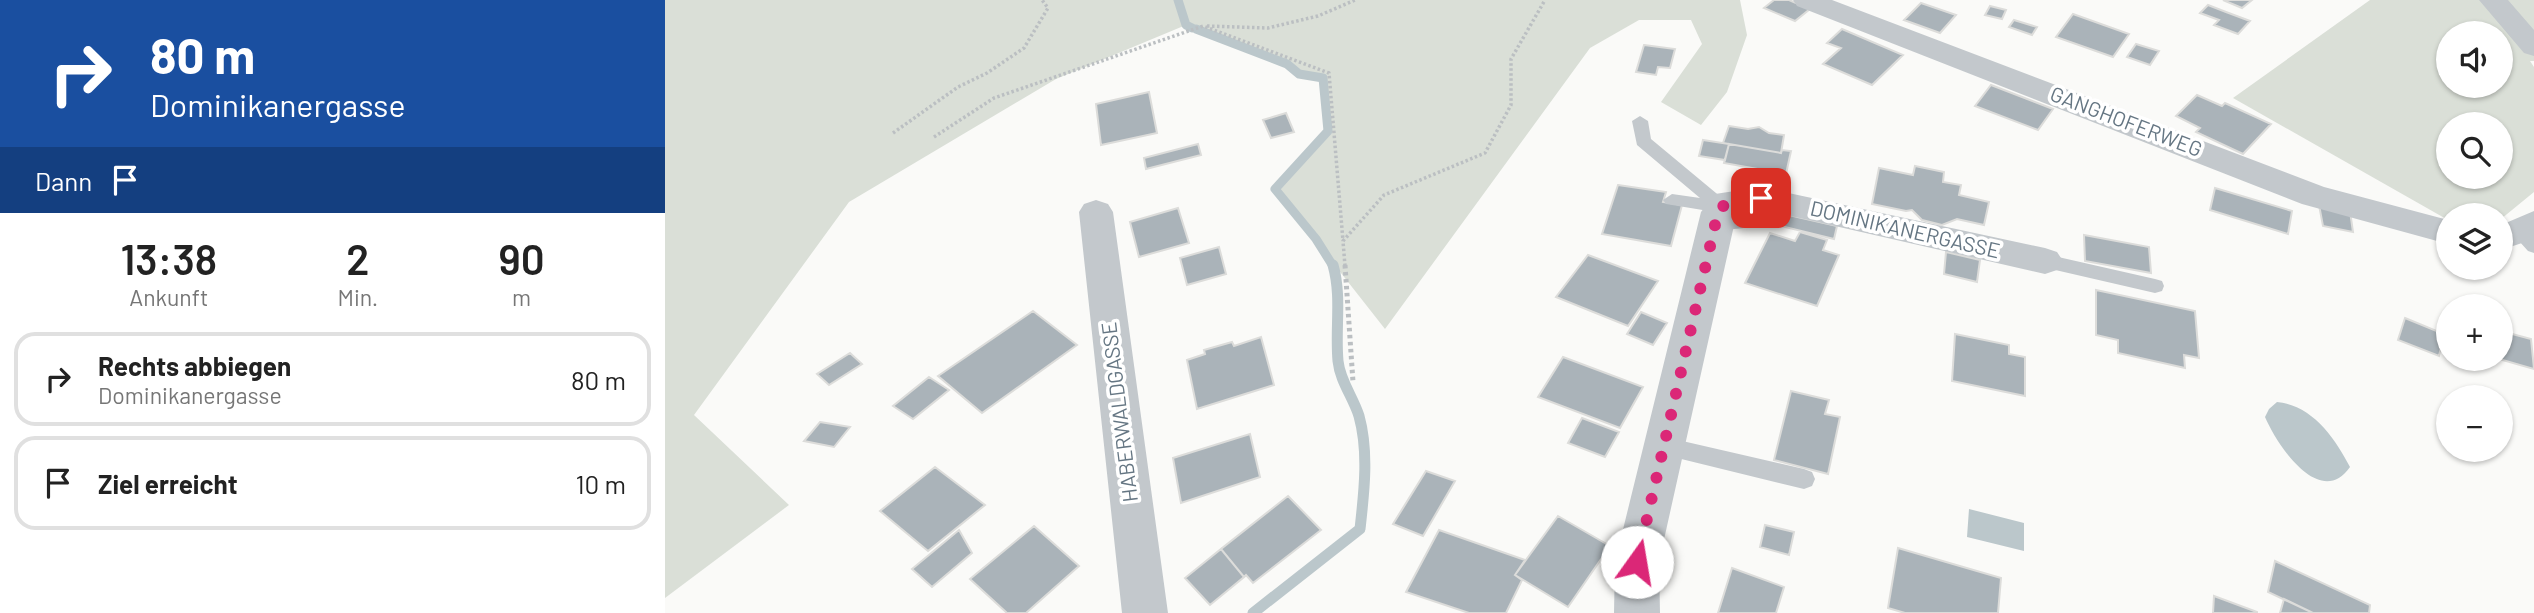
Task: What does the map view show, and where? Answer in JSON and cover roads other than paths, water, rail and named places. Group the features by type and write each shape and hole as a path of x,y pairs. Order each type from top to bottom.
{"street":[{"name":"GANGHOFERWEG","path":"1807,0 2314,196 2436,229"},
{"path":"2493,0 2534,47"},
{"name":"DOMINIKANERGASSE","path":"1718,216 1727,202 1761,198 2045,261"},
{"name":"HABERWALDGASSE","path":"1096,212 1145,613"},
{"path":"1637,613 1637,562 1718,216"}],"lane":[{"path":"1640,121 1643,141 1718,216"},
{"path":"1672,200 1718,216 1776,220"},
{"path":"2045,261 2155,286"},
{"path":"1665,446 1804,479"}],"waterway":[{"path":"1178,0 1186,25 1192,28"},
{"path":"1196,29 1287,64 1299,74 1323,78 1328,131 1275,189 1316,239 1333,266"},
{"path":"1253,613 1360,529 1365,472 1364,444 1359,416 1339,368 1338,301 1333,265"}]}
